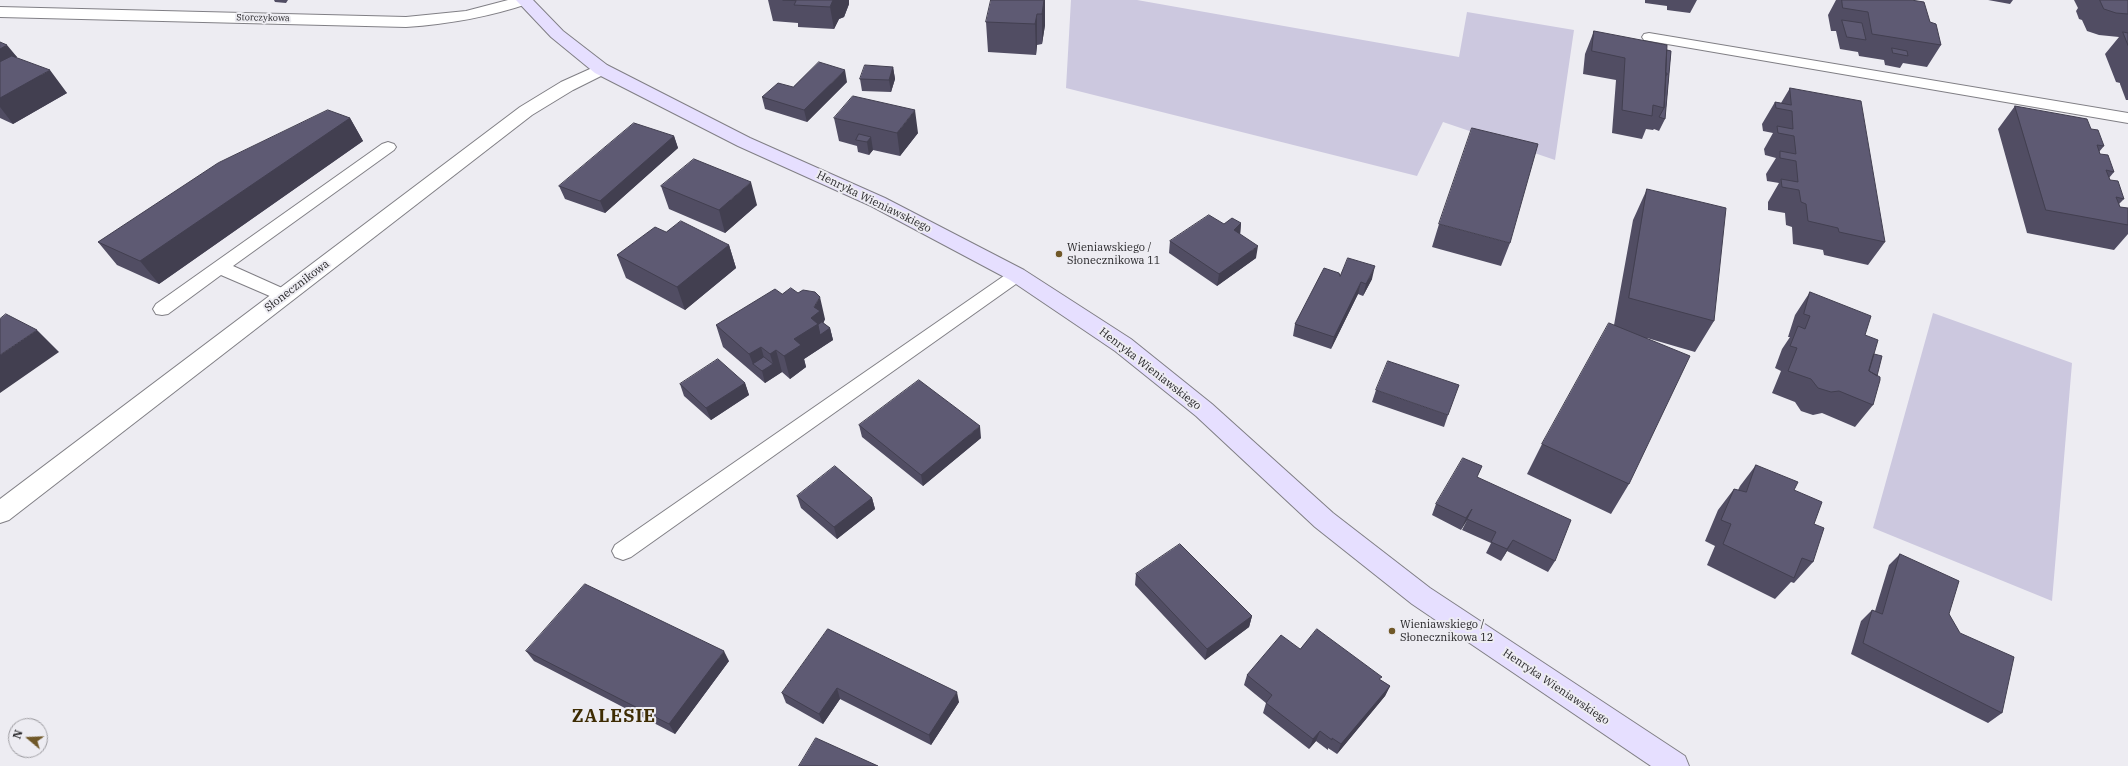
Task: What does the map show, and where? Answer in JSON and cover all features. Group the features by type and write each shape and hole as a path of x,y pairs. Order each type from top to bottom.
{"street":[{"name":"Storczykowa","path":"0,12 406,22 447,20 497,10 524,0"},
{"name":"Henryka Wieniawskiego","path":"524,0 557,34 601,69 744,142 878,202 1017,275 1123,345 1204,410 1324,520 1421,596 1675,766"},
{"name":"Słonecznikowa","path":"0,514 535,105 567,86 601,69"}],"lane":[{"path":"1649,37 2128,118"},
{"path":"162,309 388,147"},
{"path":"221,268 285,296"},
{"path":"623,550 1017,275"}],"shaded area":[{"path":"1071,0 1137,0 1459,57 1467,12 1574,30 1555,160 1443,122 1417,176 1066,88"},
{"path":"1933,313 2072,363 2052,601 1873,528"}],"building":[{"path":"783,0 833,0 830,7 794,5 796,1"},
{"path":"991,0 1044,0 1042,14 1037,14 1035,24 986,22"},
{"path":"1842,0 1911,0 1924,2 1930,22 1936,24 1941,45 1872,34 1868,12 1843,8"},
{"path":"2100,0 2128,0 2128,14 2116,13 2104,9"},
{"path":"1842,20 1862,23 1866,40 1847,37"},
{"path":"1594,31 1667,45 1664,108 1653,105 1652,116 1622,110 1625,58 1592,51"},
{"path":"2123,32 2128,33 2128,45"},
{"path":"0,42 7,45 0,49"},
{"path":"1892,48 1907,51 1908,56 1893,53"},
{"path":"1667,50 1671,51 1665,119 1659,117 1664,108 1667,75"},
{"path":"12,56 50,70 0,98 0,62"},
{"path":"819,62 845,70 804,110 762,97 778,83 793,87"},
{"path":"865,65 893,67 889,80 860,79"},
{"path":"1790,88 1861,101 1885,242 1839,232 1838,228 1808,221 1806,204 1801,202 1799,190 1782,187 1781,179 1798,182 1796,161 1780,158 1780,151 1796,154 1794,136 1778,133 1777,126 1793,129 1792,111 1776,108 1775,102 1791,105"},
{"path":"853,96 915,110 897,133 834,118"},
{"path":"2015,106 2087,119 2091,129 2098,130 2104,146 2097,145 2100,154 2108,155 2114,172 2106,170 2110,180 2118,181 2124,199 2116,197 2120,207 2128,208 2128,225 2046,210"},
{"path":"328,110 350,118 140,261 98,242 218,163"},
{"path":"634,123 674,136 600,201 559,186"},
{"path":"1472,128 1538,144 1510,243 1439,224"},
{"path":"859,134 871,137 867,142 856,140"},
{"path":"694,159 751,182 719,210 661,186"},
{"path":"1647,189 1726,208 1714,321 1629,298"},
{"path":"1209,215 1224,224 1232,218 1241,223 1234,230 1258,246 1219,274 1170,241"},
{"path":"681,221 729,245 677,287 617,255 655,227 666,232"},
{"path":"1348,258 1375,266 1366,284 1361,282 1334,337 1295,324 1324,268 1339,273 1340,276"},
{"path":"791,288 798,293 803,290 815,292 820,297 814,307 820,311 811,318 818,324 794,339 801,345 784,356 776,350 770,354 761,347 749,354 716,325 775,289 782,294"},
{"path":"1810,292 1871,316 1865,335 1878,340 1869,371 1880,377 1873,405 1839,391 1831,392 1818,388 1811,379 1788,371 1797,348 1790,346 1798,326 1805,329 1810,316 1804,314"},
{"path":"6,314 37,330 0,355 0,319"},
{"path":"822,322 830,328 820,335 818,325"},
{"path":"1609,323 1690,356 1629,484 1542,444"},
{"path":"1874,354 1882,356 1877,376 1869,371"},
{"path":"764,357 773,364 762,371 753,364"},
{"path":"718,359 745,383 706,408 680,384"},
{"path":"1388,361 1459,385 1448,415 1376,390"},
{"path":"919,380 980,426 921,475 859,425"},
{"path":"1463,458 1482,466 1477,477 1571,520 1555,561 1513,540 1507,549 1491,542 1496,532 1467,519 1472,509 1466,518 1436,504"},
{"path":"1756,465 1798,482 1794,490 1822,502 1814,524 1824,528 1813,562 1802,558 1794,578 1723,544 1731,524 1721,520 1734,489 1746,492"},
{"path":"835,466 872,498 834,527 797,496"},
{"path":"1180,544 1252,616 1207,649 1136,574"},
{"path":"1900,554 1959,581 1949,614 1960,633 2014,657 2002,713 1863,643 1872,610 1882,614"},
{"path":"585,584 724,651 669,724 526,651"},
{"path":"828,629 957,692 929,735 837,688 819,714 782,693"},
{"path":"1317,629 1382,677 1379,679 1390,686 1341,744 1332,738 1332,740 1320,731 1313,739 1266,703 1272,695 1247,675 1281,635 1300,649"},
{"path":"816,738 878,766 799,766"}],"place":[{"name":"Wieniawskiego / Słonecznikowa 11","path":"1059,254"},
{"name":"Wieniawskiego / Słonecznikowa 12","path":"1392,631"}],"district":[{"name":"ZALESIE","path":"614,717"}]}
